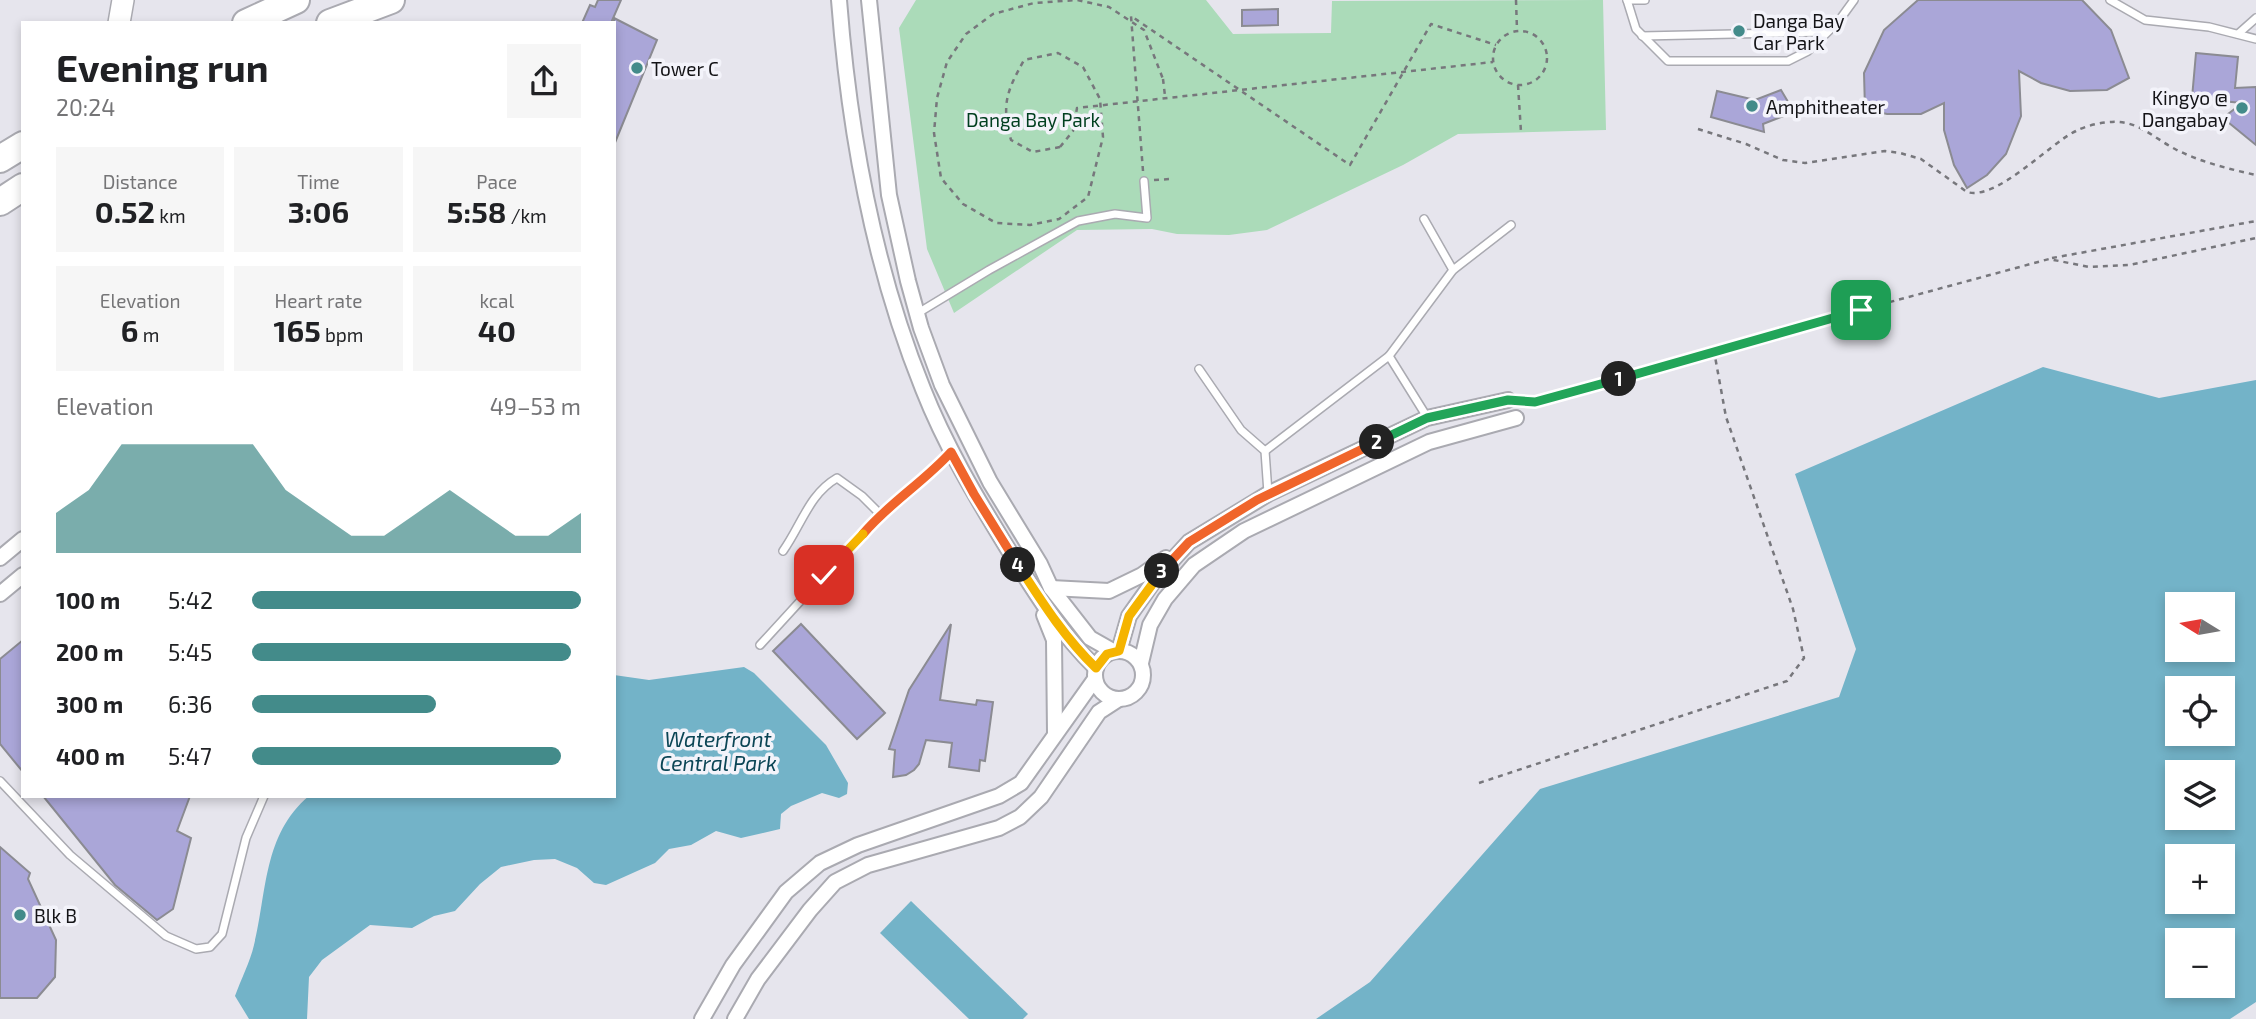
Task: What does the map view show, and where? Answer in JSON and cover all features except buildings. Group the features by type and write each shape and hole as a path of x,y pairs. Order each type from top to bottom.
{"highway":[{"path":"250,21 296,0"},
{"path":"335,21 391,0"},
{"path":"0,202 21,188"}],"street":[{"path":"119,21 123,0"},
{"path":"839,0 866,196 883,269 923,389 951,452 1038,599 1096,673 1102,692 1119,699"},
{"path":"869,0 889,195 917,314 942,385 990,482 1051,587 1090,638 1116,651 1132,654 1141,663"},
{"path":"1051,587 1109,592 1142,575 1189,542 1269,494 1427,418 1508,400"},
{"path":"735,1019 758,979 810,909 835,882 868,865 999,828 1020,817 1041,797 1099,712 1119,699 1132,695 1141,685 1141,663 1150,625 1165,599 1194,565 1234,538 1429,442 1516,418"},
{"path":"0,558 21,541"},
{"path":"702,1019 733,965 786,892 820,863 858,845 999,796 1021,783 1096,673 1102,657 1116,651 1129,616 1156,578 1189,542"},
{"path":"0,594 21,577"},
{"path":"1038,599 1054,640 1055,734"}],"lane":[{"path":"1645,0 1627,0 1636,29 1668,61 1788,61 1808,51 1854,0"},
{"path":"2110,0 2145,20 2209,27 2256,39"},
{"path":"2238,34 2256,18"},
{"path":"1642,36 1827,32"},
{"path":"917,314 1019,252 1078,221 1115,214 1147,218 1144,181"},
{"path":"1424,219 1453,270"},
{"path":"1265,451 1389,356 1453,270 1511,225"},
{"path":"1389,356 1427,418"},
{"path":"1199,369 1241,430 1265,451 1269,494"},
{"path":"760,645 880,514 937,468 951,452"},
{"path":"783,551 797,531 811,501 824,485 836,478 862,496 880,514"},
{"path":"0,781 81,864 166,936 196,949 210,947 222,933 246,838 263,798"}],"path":[{"path":"1165,96 1163,79 1144,30 1109,7 1077,0 1034,3 993,14 966,34 947,62 937,98 934,133 941,178 963,204 996,223 1030,225 1059,219 1088,197 1103,137 1100,99 1083,67 1058,54 1024,60 1007,91 1004,117 1011,140 1033,152 1060,147 1073,131 1077,108 1137,100 1165,96 1237,88 1493,62"},
{"path":"1516,0 1517,30"},
{"path":"1171,179 1144,181 1131,16 1350,165 1431,24 1496,45"},
{"path":"1526,30 1542,40 1548,57 1546,66 1535,81 1518,85 1501,78 1493,62 1496,45 1509,33 1526,30"},
{"path":"1518,85 1521,132"},
{"path":"1698,129 1746,144 1783,160 1805,163 1885,150 1900,153 1921,159 1967,192 1974,194 1998,185 2076,131 2112,122 2134,124 2176,149 2229,169 2256,175"},
{"path":"1508,400 1543,401 2049,259 2256,221"},
{"path":"2049,259 2089,267 2129,265 2256,238"},
{"path":"1479,783 1787,681 1804,658 1793,609 1727,416 1714,351"}],"green space":[{"name":"Danga Bay Park","path":"916,0 1206,0 1233,34 1331,33 1332,1 1603,0 1606,130 1458,134 1403,165 1267,230 1229,235 1177,234 1152,229 1077,230 954,313 927,249 899,28"}],"water":[{"path":"2043,367 2159,398 2256,380 2256,1002 2230,1019 1316,1019 1370,982 1540,789 1839,697 1856,649 1795,474"},
{"name":"Waterfront Central Park","path":"744,667 754,673 826,745 848,783 847,794 839,798 822,793 791,806 781,814 780,829 741,838 716,831 691,845 669,849 655,863 606,885 594,883 577,868 555,859 501,867 480,884 455,911 434,916 412,928 370,925 322,960 309,977 307,1019 249,1019 235,996 254,945 269,865 283,828 307,798 616,798 616,675 649,680"},
{"path":"911,901 1028,1014 1023,1019 969,1019 880,933"}],"place":[{"name":"Danga Bay Car Park","path":"1739,31"},
{"name":"Tower C","path":"637,68"},
{"name":"Amphitheater","path":"1752,106"},
{"name":"Kingyo @ Dangabay","path":"2242,108"},
{"name":"Blk B","path":"20,915"}],"route":[{"path":"824,575 880,514 937,468 951,452 1038,599 1077,650 1096,668 1102,657 1119,651 1129,616 1156,578 1189,542 1269,494 1427,418 1508,400 1535,402 1861,310"}]}
